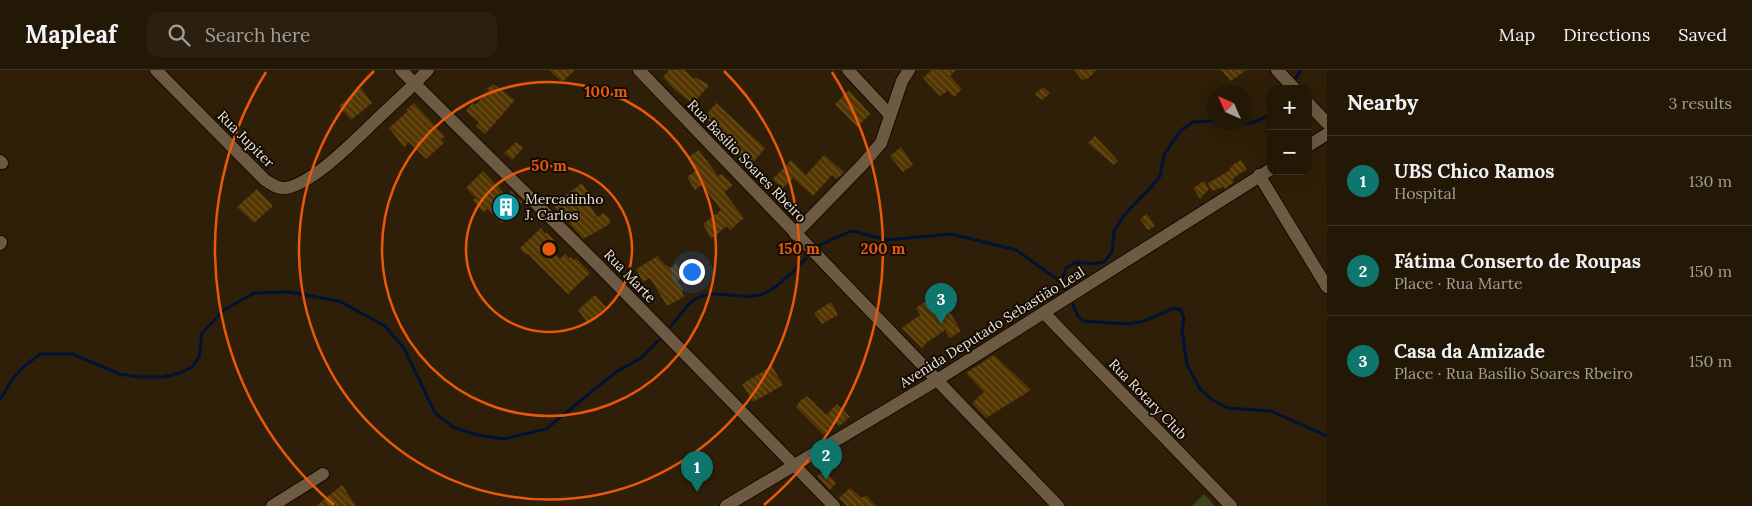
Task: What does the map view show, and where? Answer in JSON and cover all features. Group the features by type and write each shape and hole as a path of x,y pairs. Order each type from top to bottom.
{"street":[{"name":"Rua Jupiter","path":"156,70 265,180 277,188 286,188 318,172 415,83"},
{"name":"Rua Marte","path":"401,70 597,264 834,506"},
{"path":"415,83 428,70"},
{"name":"Rua Basílio Soares Rbeiro","path":"639,70 1058,506"},
{"path":"848,70 890,115"},
{"path":"795,234 881,143 902,81 909,70"},
{"path":"1277,70 1291,85"},
{"path":"1312,107 1327,123"},
{"path":"1312,143 1327,134"},
{"name":"Avenida Deputado Sebastião Leal","path":"726,506 937,380 1267,171"},
{"path":"1259,176 1327,287"},
{"name":"Rua Rotary Club","path":"1044,313 1231,506"},
{"path":"272,506 323,474"}],"green space":[{"path":"1204,494 1215,506 1192,506"}],"building":[{"path":"549,70 575,70 562,82"},
{"path":"669,70 684,70 694,79 695,77 709,85 693,104 676,91 663,77"},
{"path":"932,70 956,70 950,76 962,89 954,97 948,91 940,96 923,78"},
{"path":"1074,70 1096,70 1089,78 1082,80"},
{"path":"1221,70 1246,70 1231,81"},
{"path":"493,84 515,100 485,134 476,126 479,122 466,111 473,102 475,105 489,91 487,89"},
{"path":"1043,87 1050,93 1042,100 1035,94"},
{"path":"361,88 372,103 351,120 339,106"},
{"path":"849,90 870,114 857,127 835,104"},
{"path":"414,103 445,137 441,139 444,143 426,159 409,142 404,147 389,128"},
{"path":"716,103 765,148 751,165 738,155 740,152 704,117"},
{"path":"1095,136 1118,161 1114,165 1088,143"},
{"path":"516,142 523,148 512,160 504,153"},
{"path":"901,147 913,165 903,172 890,156"},
{"path":"699,150 718,176 722,174 733,185 724,192 744,218 730,230 727,226 711,239 703,224 721,210 702,185 695,190 687,177 697,170 687,158"},
{"path":"824,155 844,172 837,179 832,175 813,196 793,178 782,189 773,179 791,160 806,175"},
{"path":"1241,160 1247,170 1233,179 1233,183 1225,189 1223,187 1212,191 1208,183 1227,172"},
{"path":"483,171 506,195 511,191 522,202 502,223 487,209 483,212 473,200 476,198 466,188"},
{"path":"1204,181 1209,189 1200,199 1193,188"},
{"path":"582,183 592,199 588,202 597,217 604,213 611,220 609,221 610,224 583,239 553,205"},
{"path":"257,189 273,206 254,223 237,207"},
{"path":"1147,214 1155,226 1148,230 1140,219"},
{"path":"541,228 545,234 546,232 554,240 548,245 560,259 565,254 573,260 576,258 590,273 568,294 520,248"},
{"path":"658,256 670,268 676,264 683,277 677,281 684,291 682,292 684,297 667,306 650,278 643,282 636,269"},
{"path":"595,295 606,307 588,323 578,310"},
{"path":"929,299 940,318 950,312 961,331 950,338 945,330 922,348 902,328 920,315 916,308"},
{"path":"831,302 838,315 822,324 814,313"},
{"path":"994,355 1031,390 986,418 972,403 984,392 966,373"},
{"path":"772,366 783,385 753,402 742,384"},
{"path":"807,396 826,415 837,404 850,417 839,426 836,423 824,435 796,407"},
{"path":"825,471 836,483 830,490 817,476"},
{"path":"342,485 356,506 316,506"},
{"path":"850,488 862,498 866,495 876,506 847,506 839,498"}],"waterway":[{"path":"1294,81 1301,70"},
{"path":"1252,123 1267,116"},
{"path":"1061,282 1066,268 1076,262 1092,264 1104,262 1112,252 1114,231 1125,214 1160,176 1164,155 1180,131 1193,122 1207,121"},
{"path":"820,245 851,231 888,240 951,234 1016,250 1061,282 1065,289"},
{"path":"671,326 694,300 711,294 757,296 771,290 782,282 806,258"},
{"path":"0,400 11,381 23,367 40,354 72,354 120,374 138,377 163,377 180,373 192,367 199,357 202,333 224,310 254,293 288,292 339,301 385,326 404,348 435,413 453,427 477,435 504,439 546,429 616,372 641,358 659,340"},
{"path":"1073,305 1078,316 1083,321 1128,324 1144,321 1174,308 1181,310 1184,319 1182,330 1187,365 1200,389 1211,399 1227,408 1271,411 1327,436"}],"place":[{"name":"Mercadinho J. Carlos","path":"506,207"},
{"name":"Casa da Amizade","path":"941,324"},
{"name":"Fátima Conserto de Roupas","path":"826,480"},
{"name":"UBS Chico Ramos","path":"697,492"}]}
